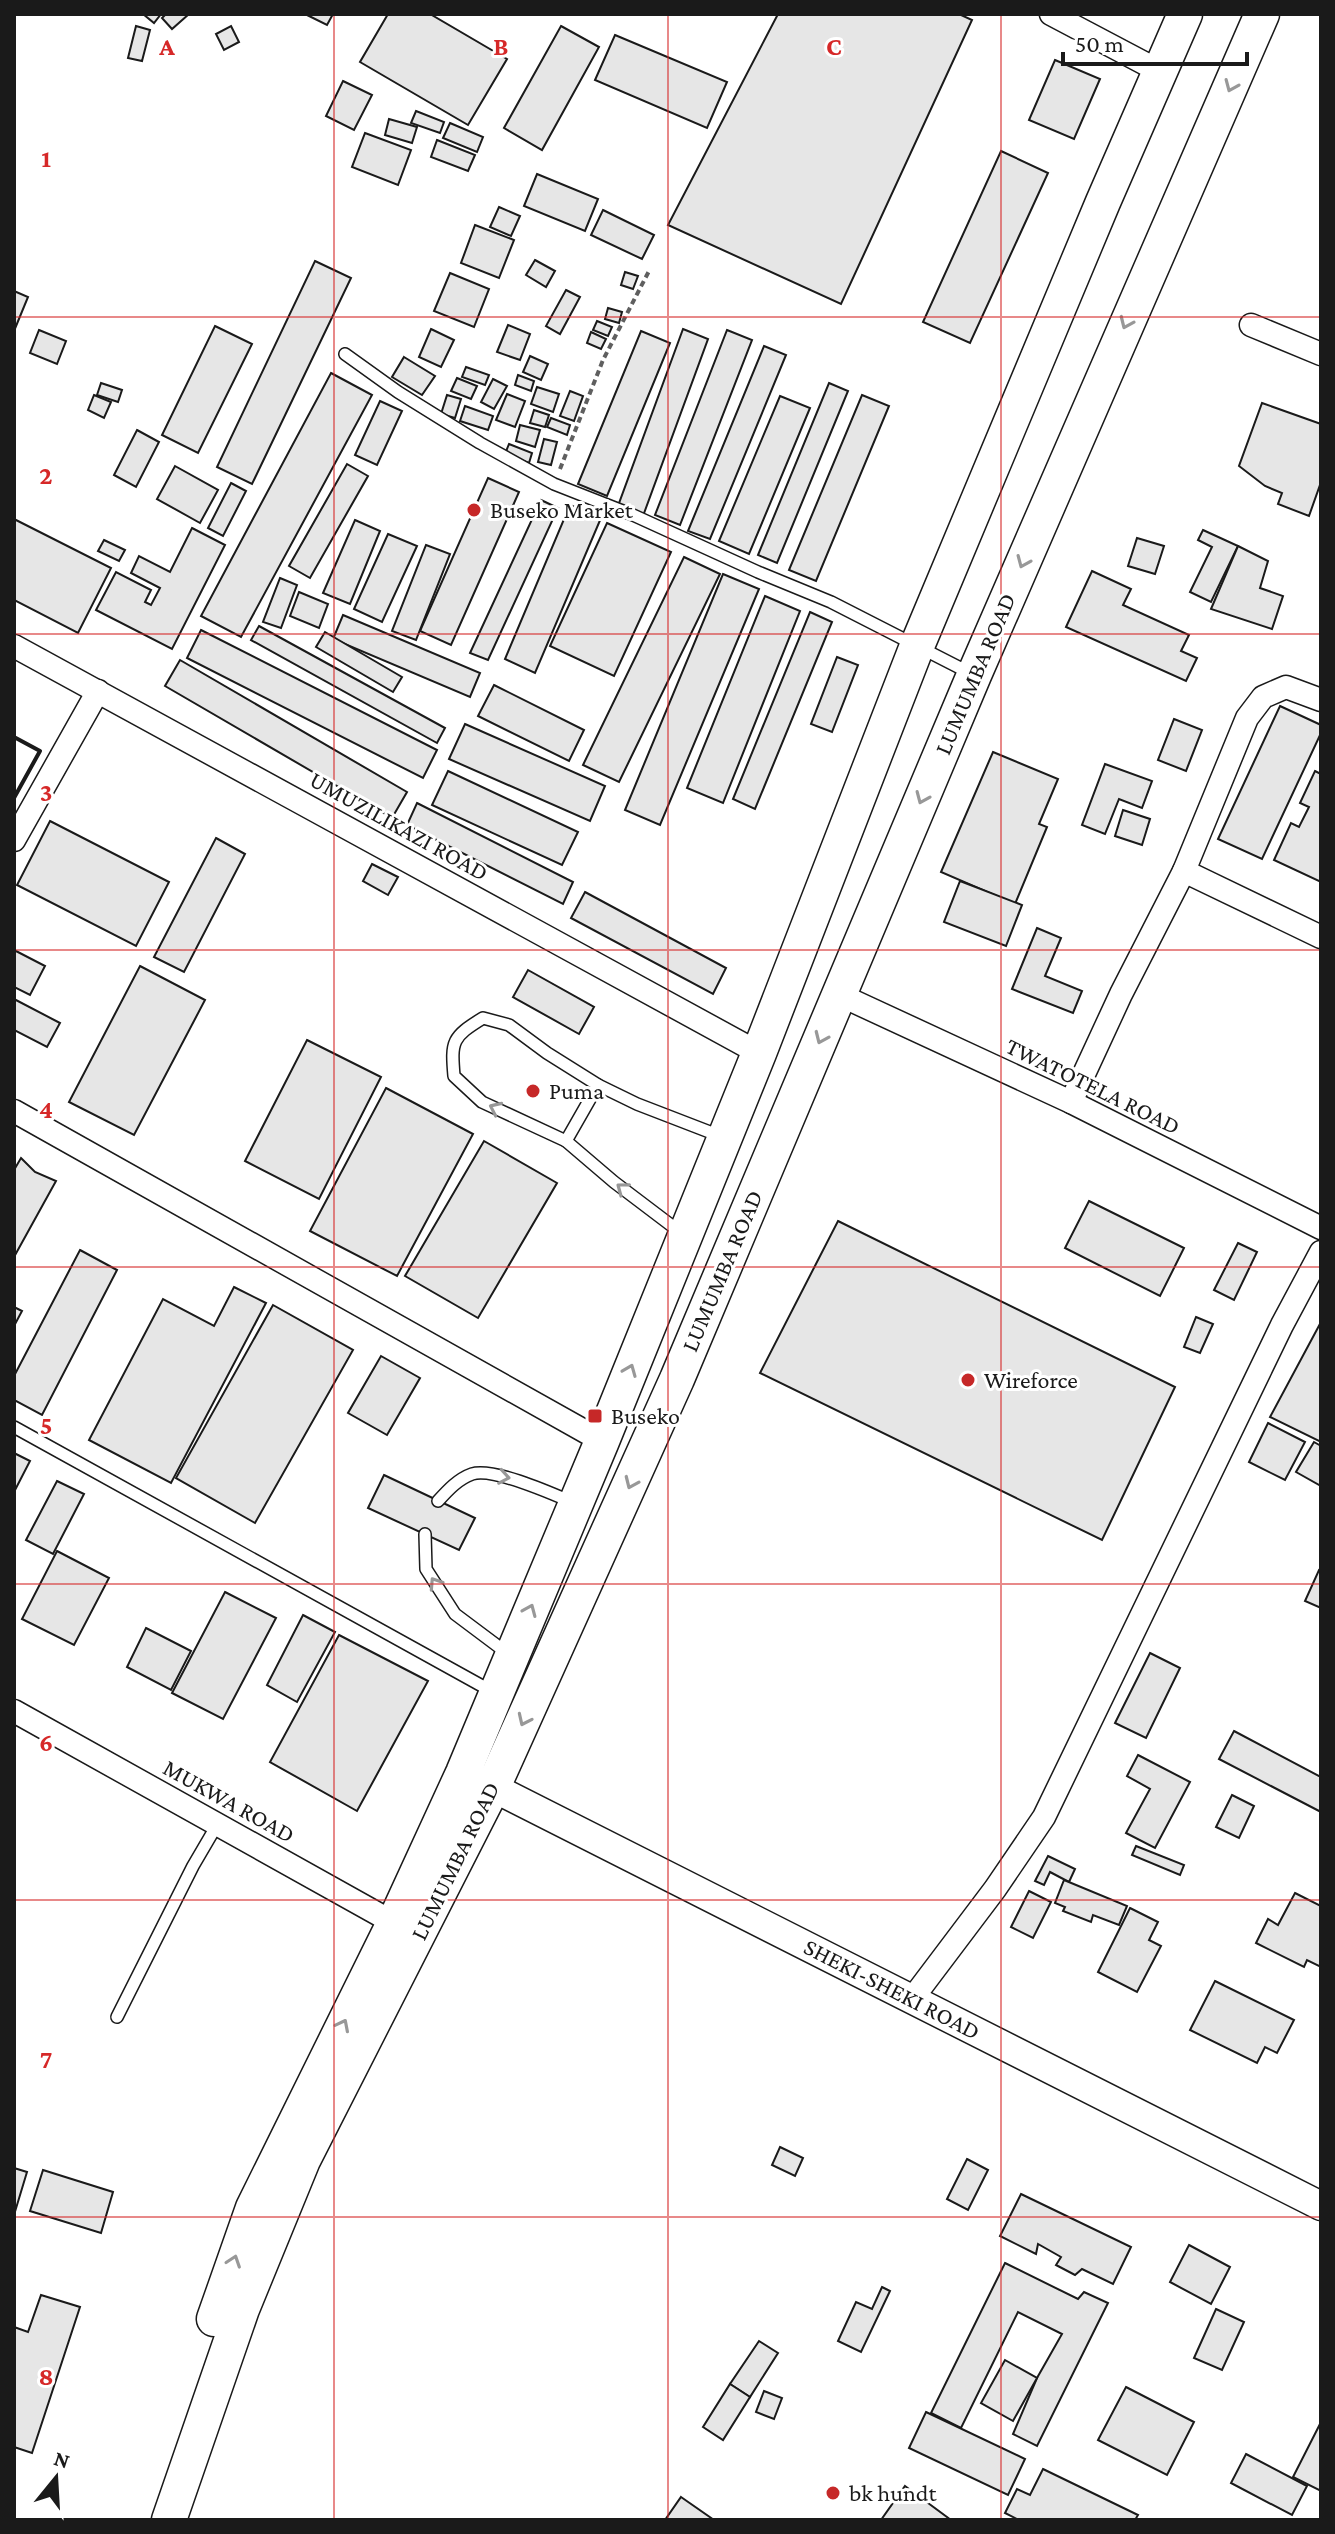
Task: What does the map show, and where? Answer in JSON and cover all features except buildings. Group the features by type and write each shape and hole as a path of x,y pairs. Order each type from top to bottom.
{"main road":[{"name":"LUMUMBA ROAD","path":"478,1780 496,1693 510,1656 602,1441 759,1053 917,646 1185,14"},
{"name":"LUMUMBA ROAD","path":"169,2520 242,2309 277,2219 332,2102 406,1930 677,1379 974,675 1262,14"},
{"name":"LUMUMBA ROAD","path":"145,2520 253,2208 406,1930"}],"street":[{"path":"1051,14 1159,71"},
{"path":"1251,325 1321,354"},
{"name":"UMUZILIKAZI ROAD","path":"14,646 759,1053"},
{"path":"1071,1102 1121,994 1184,871 1247,718 1263,697 1286,687 1321,700"},
{"path":"14,840 98,691"},
{"path":"1184,871 1321,937"},
{"name":"TWATOTELA ROAD","path":"840,995 1071,1102 1321,1228"},
{"path":"14,1111 602,1441"},
{"path":"912,1999 995,1889 1044,1817 1282,1325 1321,1252"},
{"name":"MUKWA ROAD","path":"14,1711 406,1930"},
{"name":"SHEKI-SHEKI ROAD","path":"478,1780 1321,2206"}],"lane":[{"path":"345,354 398,392 554,484 633,515 831,602 974,675"},
{"path":"684,1235 566,1141 482,1102 454,1076 452,1049 461,1031 483,1018 509,1025 598,1085 724,1138"},
{"path":"566,1141 598,1085"},
{"path":"14,1427 496,1693"},
{"path":"438,1501 455,1483 475,1472 522,1480 575,1503"},
{"path":"425,1534 426,1569 455,1614 510,1656"},
{"path":"117,2017 217,1825"}],"path":[{"path":"554,484 603,360 649,271"}],"wall":[{"path":"14,737 40,751 14,798"}],"place":[{"name":"Buseko Market","path":"474,510"},
{"name":"Puma","path":"533,1091"},
{"name":"Wireforce","path":"968,1380"},
{"name":"Buseko","path":"595,1416"},
{"name":"bk hundt","path":"833,2493"}]}
